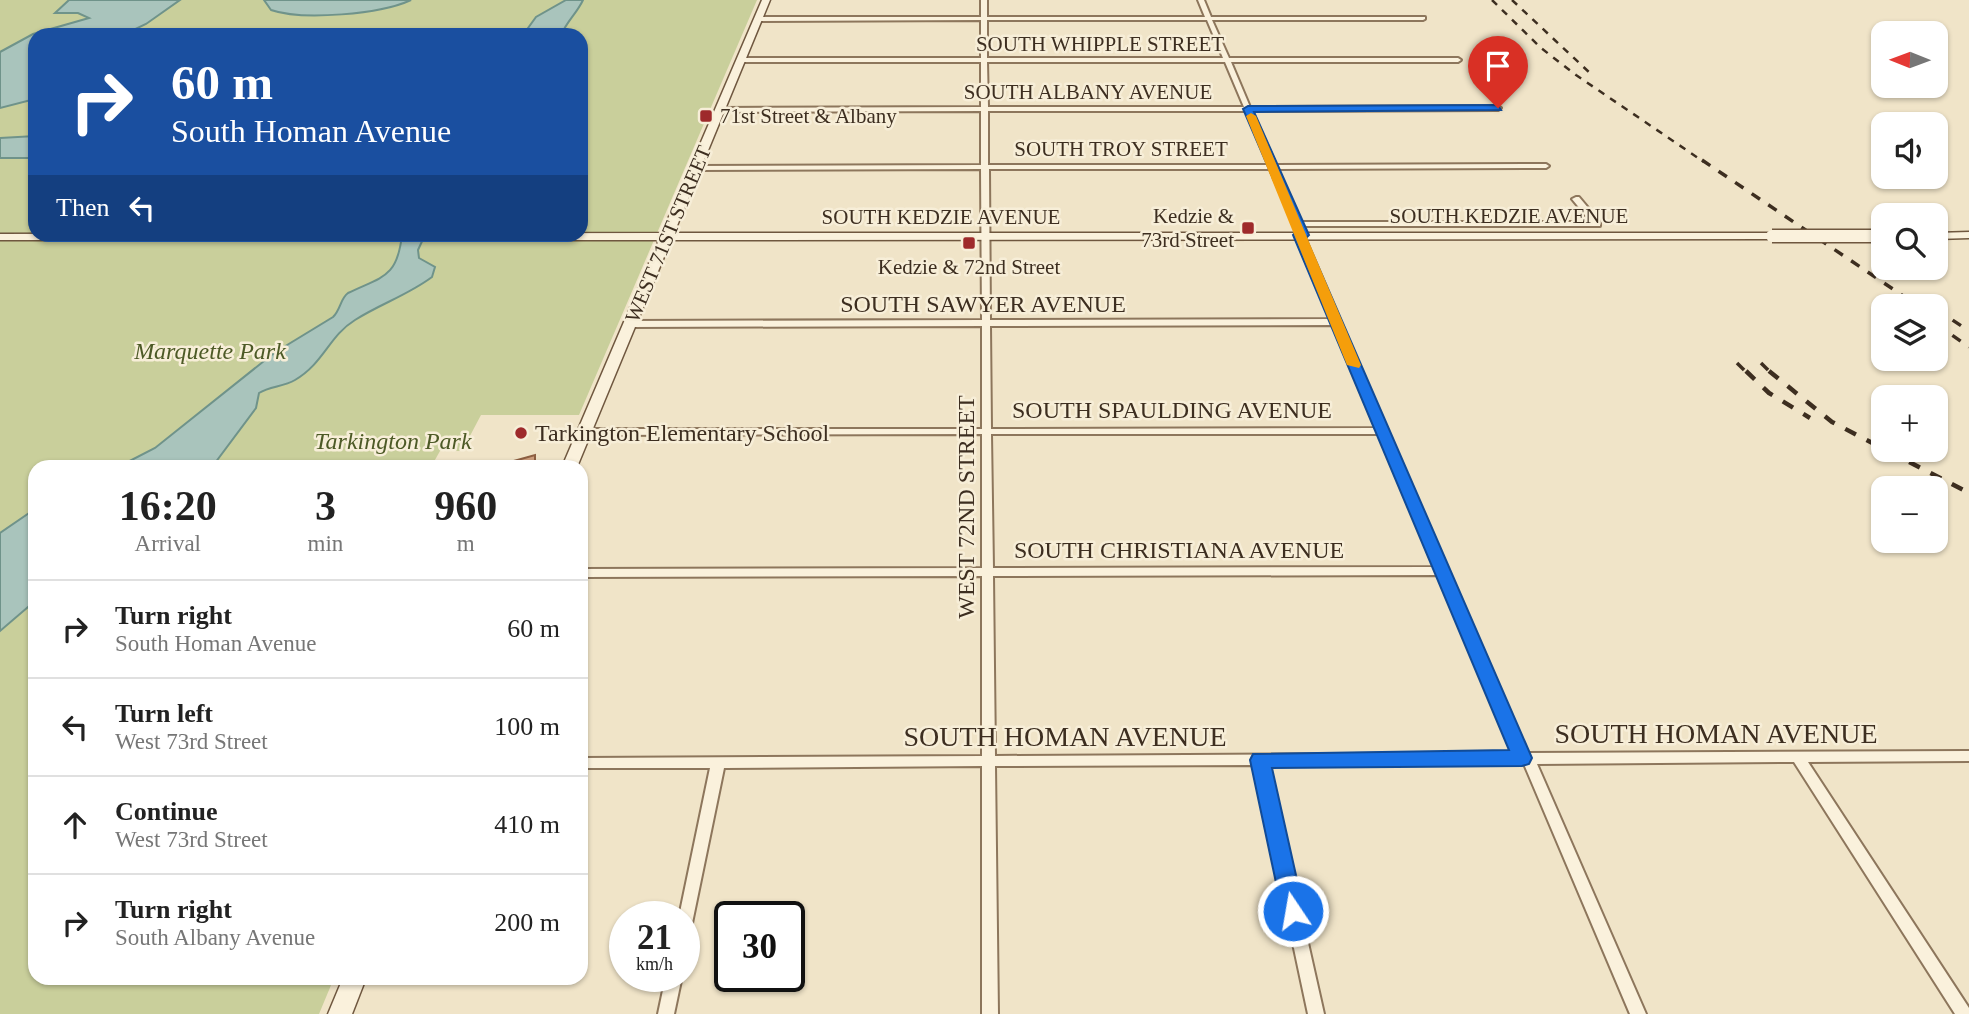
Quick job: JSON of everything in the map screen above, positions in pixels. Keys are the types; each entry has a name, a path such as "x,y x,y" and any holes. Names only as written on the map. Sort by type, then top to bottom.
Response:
{"main road":[{"name":"WEST 71ST STREET","path":"573,460 766,0"},
{"name":"SOUTH KEDZIE AVENUE","path":"588,237 1300,232 1871,236"},
{"path":"1948,236 1969,235"},
{"name":"SOUTH KEDZIE AVENUE","path":"0,237 28,237"},
{"path":"340,1014 352,985"}],"street":[{"name":"WEST 72ND STREET","path":"984,0 990,1014"},
{"path":"1201,0 1442,571 1638,1014"},
{"path":"758,19 1423,18"},
{"name":"SOUTH WHIPPLE STREET","path":"741,60 1458,60"},
{"name":"SOUTH ALBANY AVENUE","path":"721,110 1498,108"},
{"name":"SOUTH TROY STREET","path":"697,167 1546,166"},
{"name":"SOUTH KEDZIE AVENUE","path":"1300,232 1597,224 1576,199"},
{"name":"SOUTH SAWYER AVENUE","path":"630,324 1336,322"},
{"name":"SOUTH SPAULDING AVENUE","path":"584,432 1382,431"},
{"name":"SOUTH CHRISTIANA AVENUE","path":"588,573 1442,571"},
{"name":"SOUTH HOMAN AVENUE","path":"588,763 1969,756"},
{"path":"1798,757 1964,1014"},
{"path":"1260,760 1316,1014"},
{"path":"690,901 718,762"},
{"path":"666,1014 671,992"}],"green space":[{"name":"Marquette Park","path":"0,0 757,0 579,415 481,415 462,451 440,451 435,460 28,460 28,985 331,985 319,1014 0,1014"}],"water":[{"path":"69,0 180,0 138,28 54,28 89,18 78,13 55,13"},
{"path":"264,0 411,0 362,12 302,15 271,10"},
{"path":"566,0 583,0 564,28 528,28 536,17"},
{"path":"28,37 28,101 0,108 0,52"},
{"path":"28,136 28,158 0,158 0,138"},
{"path":"401,242 422,242 418,250 419,258 435,267 432,277 346,326 313,366 295,380 259,393 256,408 217,460 132,460 155,448 274,353 333,317 348,293 379,279 392,268"},
{"path":"28,514 28,607 0,631 0,533"}],"building":[{"path":"535,455 535,460 517,460"}],"railway":[{"path":"1492,0 1541,48 1576,75 1704,162"},
{"path":"1512,0 1591,74"},
{"path":"1702,160 1900,294"},
{"path":"1948,317 1969,331"},
{"path":"1948,332 1969,347"},
{"path":"1737,363 1747,373"},
{"path":"1761,363 1769,371"},
{"path":"1746,371 1769,393 1810,418"},
{"path":"1769,371 1832,422 1969,493"}],"slow traffic":[{"path":"1251,116 1303,235 1298,235 1354,365"}],"place":[{"name":"71st Street & Albany","path":"706,116"},
{"name":"Kedzie & 73rd Street","path":"1248,228"},
{"name":"Kedzie & 72nd Street","path":"969,243"},
{"name":"Tarkington Elementary School","path":"521,433"}],"route":[{"path":"1293,911 1260,760 1522,758 1298,235 1303,235 1248,109 1498,108"}],"park label":[{"name":"Tarkington Park","path":"393,441"}]}
